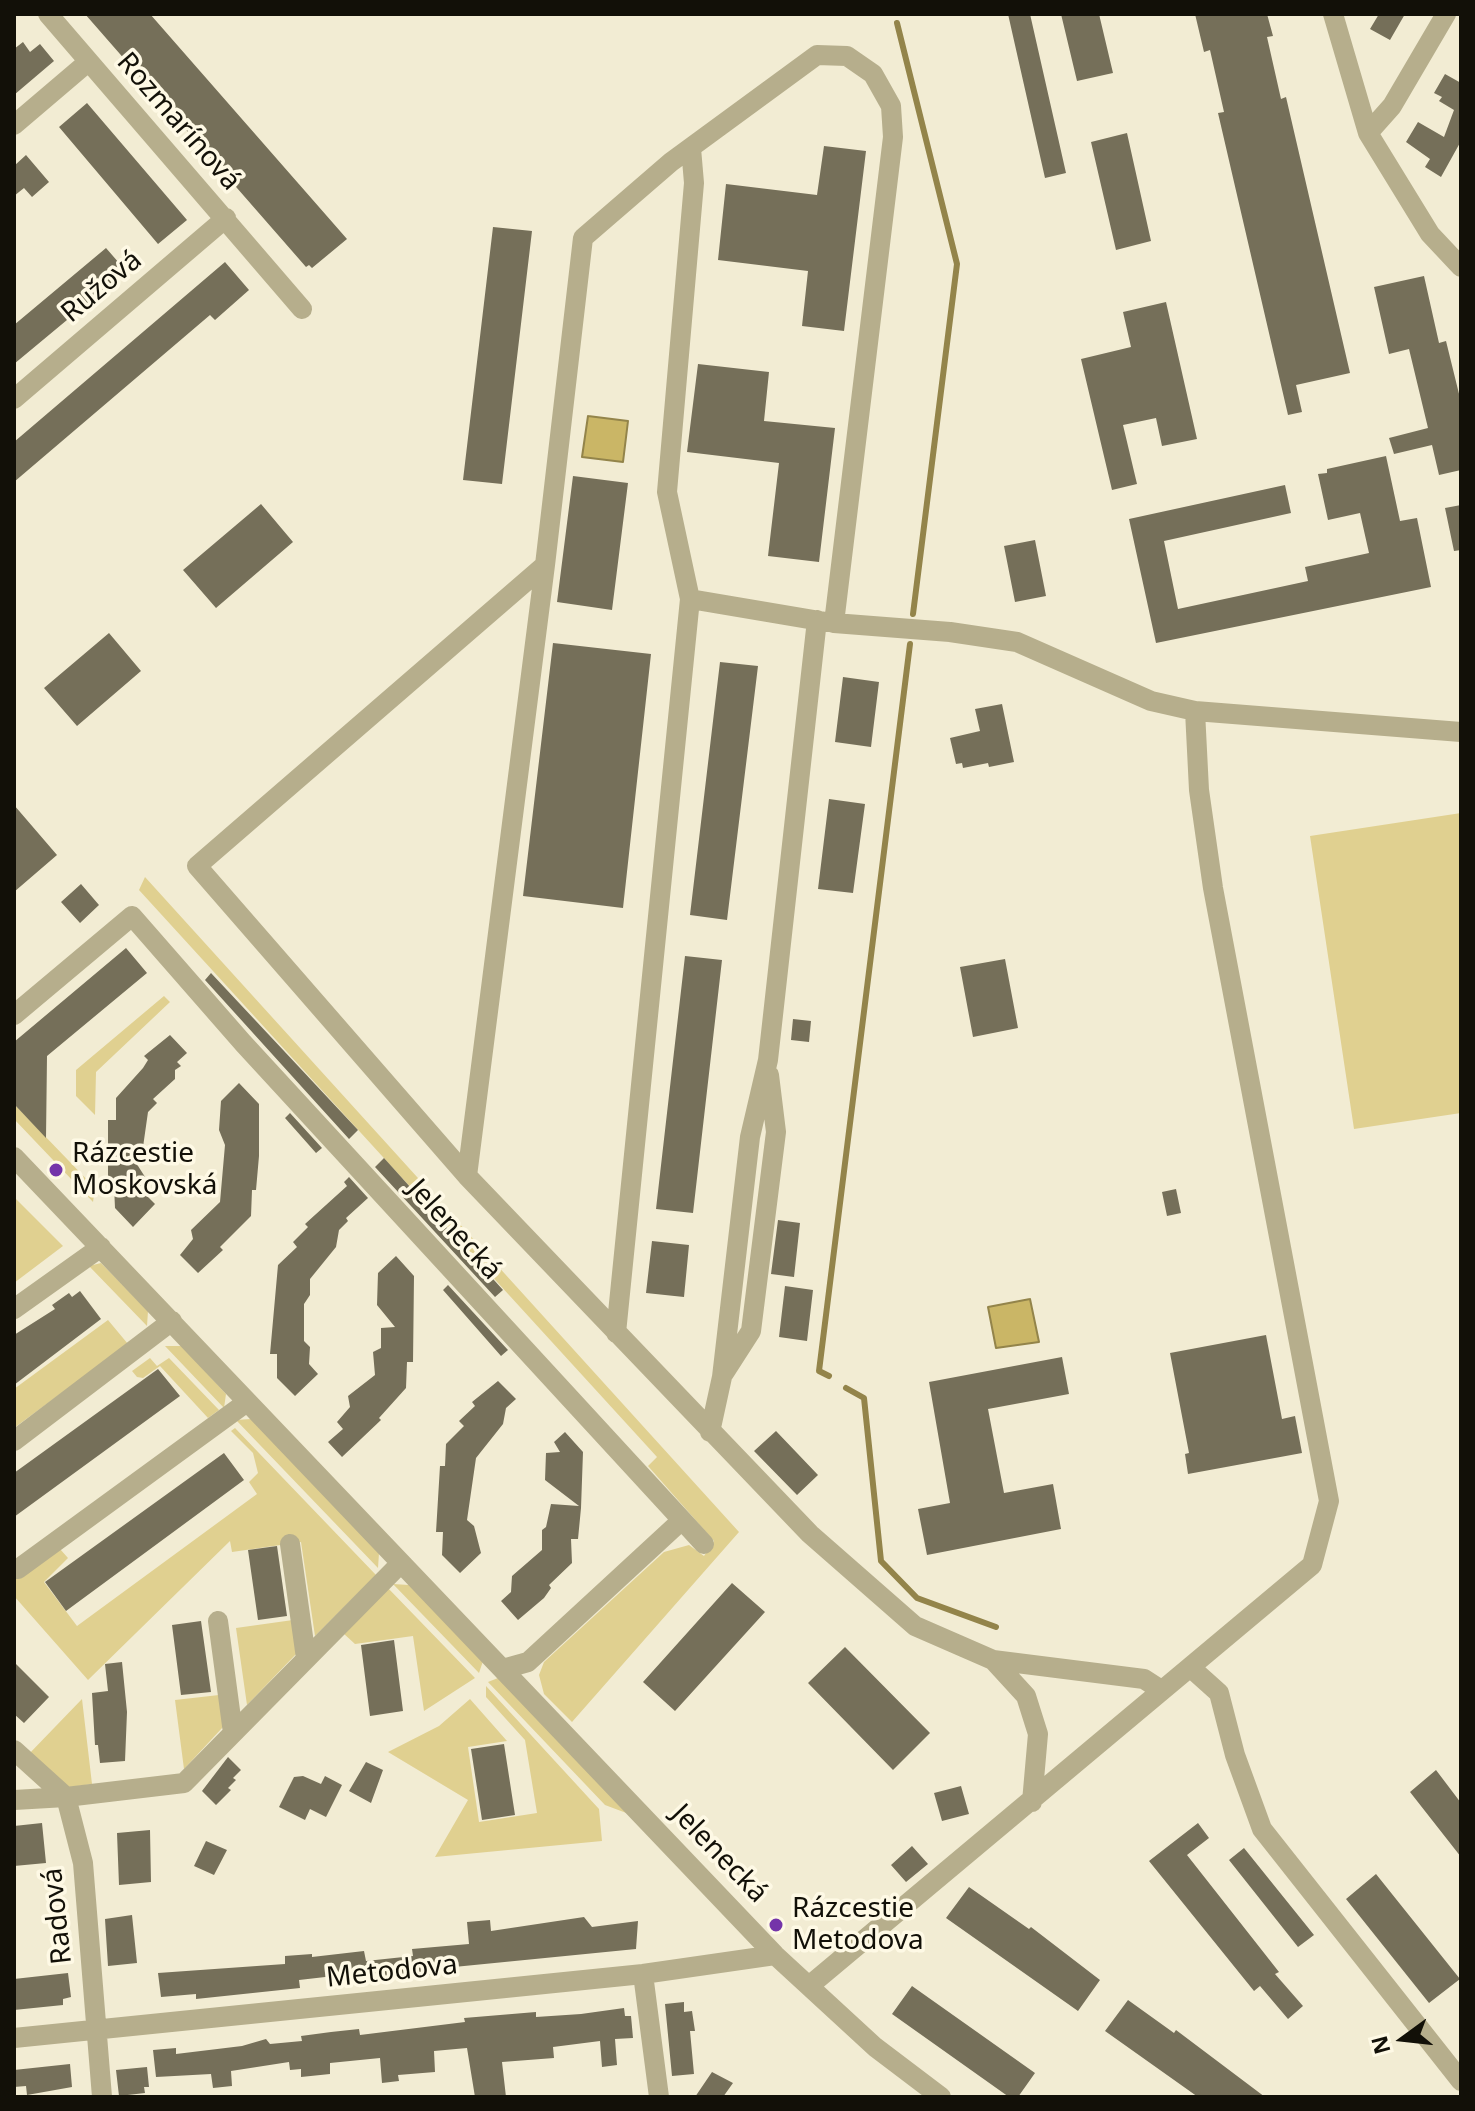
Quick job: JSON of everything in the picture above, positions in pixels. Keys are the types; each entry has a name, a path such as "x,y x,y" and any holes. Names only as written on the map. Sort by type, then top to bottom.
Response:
{"street":[{"name":"Rozmarínová","path":"48,14 302,309"},
{"path":"1333,14 1368,133 1430,234 1461,267"},
{"path":"1368,133 1392,106 1446,14"},
{"path":"467,1176 545,565 583,238 691,148 817,55 847,56 873,74 891,106 893,137 768,1060 750,1137 722,1377 710,1432"},
{"path":"14,125 88,62"},
{"path":"616,1333 690,599 667,492 694,183 691,148"},
{"name":"Ružová","path":"14,399 226,218"},
{"path":"545,565 197,866 467,1176 810,1534 915,1626 993,1660 1144,1679 1161,1690"},
{"path":"690,599 826,622 950,632 1017,642 1151,701 1195,711 1461,732"},
{"path":"809,1986 1312,1565 1329,1501 1213,888 1199,790 1195,711"},
{"name":"Jelenecká","path":"14,1015 132,916 243,1043 682,1520"},
{"name":"Jelenecká","path":"14,1157 775,1955 875,2047 941,2097"},
{"path":"14,1309 101,1247"},
{"path":"14,1441 172,1321"},
{"path":"18,1569 247,1402"},
{"path":"503,1669 528,1662 682,1520 704,1544"},
{"path":"290,1544 306,1658"},
{"path":"14,1800 184,1783 401,1563"},
{"path":"218,1621 233,1733"},
{"path":"993,1660 1026,1696 1038,1734 1032,1802"},
{"path":"1190,1667 1219,1693 1235,1755 1262,1829 1461,2081"},
{"path":"16,1757 66,1797"},
{"name":"Radová","path":"66,1797 83,1863 102,2097"},
{"name":"Metodova","path":"14,2038 643,1974 775,1955"},
{"path":"643,1974 659,2097"}],"shaded area":[{"path":"588,416 628,421 623,462 582,457"},
{"path":"1461,813 1461,1113 1354,1129 1310,836"},
{"path":"145,877 739,1532 572,1722 544,1694 539,1675 544,1662 664,1552 689,1545 704,1556 714,1541 648,1466 657,1457 139,890"},
{"path":"164,996 170,1002 96,1072 95,1115 76,1096 76,1070"},
{"path":"14,1104 95,1188 93,1202 14,1119"},
{"path":"14,1197 63,1246 14,1283"},
{"path":"101,1263 148,1311 147,1326 89,1266"},
{"path":"1030,1299 1039,1342 996,1348 988,1307"},
{"path":"108,1320 128,1344 14,1428 14,1389"},
{"path":"165,1346 182,1346 226,1394 224,1408"},
{"path":"150,1358 157,1366 169,1358 219,1410 208,1418 160,1366 143,1378 137,1377 132,1371"},
{"path":"251,1419 379,1553 378,1568 236,1420"},
{"path":"235,1428 376,1575 315,1636 301,1542 232,1552 230,1541 88,1680 14,1596 14,1564 60,1549 68,1558 44,1582 77,1626 257,1494 249,1482 258,1473 253,1453 231,1431"},
{"path":"393,1584 409,1585 483,1661 479,1673"},
{"path":"387,1587 475,1678 424,1711 413,1636 355,1644 343,1633"},
{"path":"293,1620 298,1652 247,1705 236,1628"},
{"path":"498,1678 629,1814 605,1805 488,1682"},
{"path":"486,1686 599,1809 602,1841 435,1857 468,1800 388,1752 439,1726 470,1699 507,1741 468,1747 479,1822 537,1813 525,1740 486,1697"},
{"path":"219,1695 223,1727 184,1769 175,1700"},
{"path":"82,1699 92,1784 64,1788 27,1756"}],"building":[{"path":"85,14 150,14 347,239 312,268 309,265 306,267"},
{"path":"1008,14 1030,14 1066,173 1045,178"},
{"path":"1061,14 1099,14 1113,73 1077,81"},
{"path":"1195,14 1267,14 1273,36 1267,37 1281,99 1286,97 1350,373 1296,385 1302,412 1288,415 1218,113 1224,112 1210,50 1204,52"},
{"path":"1379,14 1405,14 1390,40 1370,29"},
{"path":"23,42 30,52 40,44 54,61 14,95 14,49"},
{"path":"1445,74 1461,83 1461,141 1441,177 1425,167 1430,159 1406,142 1418,122 1444,137 1454,110 1439,101 1442,97 1434,93"},
{"path":"87,103 187,220 158,244 59,127"},
{"path":"1127,133 1151,241 1116,250 1091,142"},
{"path":"824,146 866,151 844,331 802,326 808,271 718,260 726,184 817,195"},
{"path":"26,155 49,182 32,197 24,188 14,196 14,166"},
{"path":"493,227 532,231 502,484 463,480"},
{"path":"106,248 126,271 14,364 14,325"},
{"path":"225,262 249,290 215,320 210,315 14,482 14,442"},
{"path":"1424,276 1439,343 1446,341 1461,402 1461,470 1439,475 1432,445 1394,454 1389,438 1428,428 1409,349 1389,354 1374,287"},
{"path":"1166,302 1197,439 1162,446 1156,418 1123,425 1137,484 1112,490 1081,359 1131,347 1123,312"},
{"path":"698,364 769,372 764,421 835,428 819,562 768,556 779,463 687,452"},
{"path":"1386,456 1400,521 1417,518 1431,587 1156,643 1129,519 1285,485 1291,513 1164,541 1178,609 1308,581 1305,567 1369,553 1360,513 1328,520 1318,474 1327,473 1327,469"},
{"path":"573,476 628,483 612,610 557,602"},
{"path":"261,504 293,542 216,608 183,570"},
{"path":"1461,505 1461,550 1454,551 1445,508"},
{"path":"1035,540 1046,596 1015,602 1004,546"},
{"path":"109,633 141,671 77,726 44,688"},
{"path":"553,643 651,654 623,908 523,896"},
{"path":"720,662 758,666 727,920 690,915"},
{"path":"843,677 879,682 871,747 835,742"},
{"path":"1002,704 1014,762 963,768 962,763 956,764 950,738 980,731 975,709"},
{"path":"829,799 865,804 853,893 818,889"},
{"path":"14,805 57,855 14,892"},
{"path":"81,884 99,905 80,923 61,902"},
{"path":"126,948 147,973 47,1056 46,1138 14,1104 14,1042"},
{"path":"685,956 722,960 693,1213 656,1209"},
{"path":"1005,959 1018,1028 973,1037 960,967"},
{"path":"211,973 358,1130 349,1139 205,980"},
{"path":"793,1019 811,1021 809,1042 791,1040"},
{"path":"170,1035 187,1053 177,1062 181,1066 175,1070 175,1079 153,1099 157,1103 148,1112 142,1154 131,1155 147,1180 147,1196 155,1204 133,1227 115,1208 114,1186 108,1186 108,1120 116,1120 116,1098 143,1068 148,1060 144,1056"},
{"path":"239,1083 259,1104 259,1156 256,1190 252,1190 251,1216 220,1247 223,1250 198,1273 180,1255 193,1239 191,1230 220,1202 225,1145 219,1130 221,1101"},
{"path":"290,1113 322,1148 316,1153 285,1118"},
{"path":"384,1158 503,1290 495,1297 375,1167"},
{"path":"349,1177 368,1198 346,1218 348,1221 339,1230 336,1247 310,1279 310,1295 304,1304 304,1341 310,1347 309,1364 318,1374 295,1396 277,1378 277,1354 270,1354 278,1265 297,1247 293,1242 308,1227 305,1224 347,1186 344,1182"},
{"path":"1176,1189 1181,1213 1167,1216 1162,1192"},
{"path":"778,1220 800,1223 794,1277 771,1274"},
{"path":"652,1241 689,1245 684,1297 646,1293"},
{"path":"396,1256 414,1276 413,1362 407,1362 406,1388 379,1418 381,1420 342,1457 328,1442 343,1429 337,1422 350,1407 348,1396 375,1375 373,1352 381,1348 381,1328 395,1327 377,1305 378,1273"},
{"path":"448,1285 508,1350 501,1356 443,1290"},
{"path":"785,1286 813,1290 807,1341 779,1337"},
{"path":"80,1291 101,1319 14,1385 14,1335 55,1309 52,1305 69,1293 72,1297"},
{"path":"1266,1335 1282,1419 1295,1416 1302,1453 1188,1474 1185,1454 1189,1453 1170,1353"},
{"path":"1062,1357 1069,1394 988,1409 1004,1493 1053,1484 1061,1529 927,1555 918,1509 950,1503 929,1382"},
{"path":"158,1369 180,1396 14,1517 14,1473"},
{"path":"498,1381 516,1399 506,1408 503,1424 476,1458 467,1520 474,1526 481,1553 460,1573 442,1555 443,1532 436,1532 440,1466 445,1466 446,1444 464,1426 459,1421 475,1406 472,1402"},
{"path":"776,1431 818,1475 797,1495 754,1451"},
{"path":"565,1432 583,1452 578,1539 571,1539 572,1563 549,1585 551,1588 544,1598 518,1620 501,1601 511,1592 512,1576 542,1550 542,1530 546,1527 551,1504 579,1506 545,1480 546,1453 560,1452 554,1442"},
{"path":"224,1453 244,1480 66,1611 45,1582"},
{"path":"277,1546 287,1616 258,1620 248,1550"},
{"path":"732,1583 765,1612 675,1711 643,1682"},
{"path":"201,1621 211,1692 181,1695 172,1625"},
{"path":"394,1640 403,1711 370,1716 361,1645"},
{"path":"845,1647 930,1733 893,1770 808,1683"},
{"path":"14,1662 49,1697 24,1723 14,1714"},
{"path":"122,1662 127,1712 125,1761 100,1763 98,1745 95,1745 92,1693 108,1691 105,1664"},
{"path":"504,1744 515,1815 482,1820 471,1749"},
{"path":"228,1757 241,1770 228,1788 231,1790 216,1805 202,1791"},
{"path":"366,1762 383,1770 371,1803 349,1791"},
{"path":"1436,1770 1461,1803 1461,1857 1410,1792"},
{"path":"303,1776 321,1784 325,1776 342,1785 326,1817 310,1809 305,1820 279,1807 294,1777"},
{"path":"961,1786 969,1814 942,1821 934,1793"},
{"path":"42,1823 46,1863 14,1866 14,1826"},
{"path":"1198,1823 1209,1838 1187,1855 1279,1972 1275,1974 1303,2006 1288,2019 1260,1986 1254,1991 1149,1861"},
{"path":"150,1830 151,1882 119,1885 117,1833"},
{"path":"206,1841 227,1850 214,1875 194,1866"},
{"path":"912,1846 928,1864 906,1882 891,1865"},
{"path":"1244,1848 1314,1935 1298,1947 1229,1860"},
{"path":"1376,1874 1460,1979 1429,2003 1346,1899"},
{"path":"969,1887 1029,1929 1031,1927 1100,1980 1078,2011 946,1918"},
{"path":"132,1915 137,1963 108,1966 105,1919"},
{"path":"584,1917 592,1927 638,1921 636,1949 454,1967 454,1972 334,1985 334,1976 299,1980 300,1988 196,1999 196,1994 161,1997 158,1973 285,1964 285,1956 312,1954 312,1957 364,1951 366,1961 413,1956 412,1949 469,1944 467,1922 490,1920 491,1931"},
{"path":"68,1973 71,1997 63,1999 63,2005 14,2010 14,1979"},
{"path":"912,1986 1035,2073 1018,2097 1009,2097 892,2014"},
{"path":"1128,2000 1174,2033 1176,2030 1265,2097 1198,2097 1105,2031"},
{"path":"684,2002 684,2012 692,2011 695,2031 690,2031 694,2074 672,2076 665,2004"},
{"path":"624,2008 625,2016 631,2016 633,2038 615,2039 617,2065 602,2067 600,2041 553,2047 554,2058 502,2062 506,2097 475,2097 467,2048 434,2051 435,2072 398,2075 399,2081 382,2083 380,2058 330,2063 330,2074 301,2077 301,2069 290,2070 289,2062 231,2071 232,2086 213,2088 211,2074 156,2077 153,2050 176,2048 176,2054 242,2046 266,2039 270,2044 302,2041 301,2036 331,2032 359,2029 360,2035 465,2022 464,2018 536,2012 536,2017"},
{"path":"70,2064 72,2087 27,2095 26,2086 14,2087 14,2070"},
{"path":"147,2067 149,2087 144,2087 145,2093 119,2096 116,2070"},
{"path":"712,2072 733,2083 723,2097 695,2097"}],"waterway":[{"path":"897,23 957,264 913,614"},
{"path":"829,1376 819,1371 910,644"},
{"path":"846,1388 864,1398 881,1561 917,1598 996,1627"}],"place":[{"name":"Rázcestie Moskovská","path":"56,1170"},
{"name":"Rázcestie Metodova","path":"776,1925"}]}
